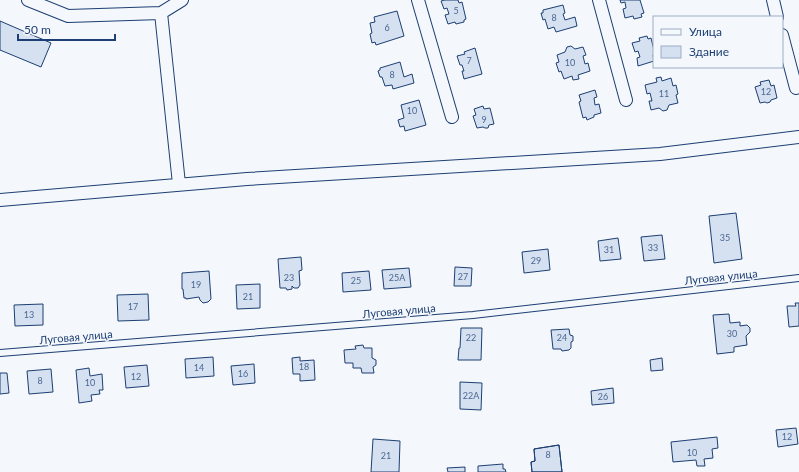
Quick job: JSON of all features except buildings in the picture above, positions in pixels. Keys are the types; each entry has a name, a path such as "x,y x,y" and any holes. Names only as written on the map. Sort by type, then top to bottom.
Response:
{"street":[{"path":"28,0 68,16 161,14 182,0"},
{"path":"418,0 452,117"},
{"path":"599,0 626,100"},
{"path":"773,0 777,16"},
{"path":"161,14 179,184"},
{"path":"783,39 796,88"},
{"path":"0,200 247,179 660,154 799,137"}],"lane":[{"name":"Луговая улица","path":"0,353 473,315 799,278"}]}
